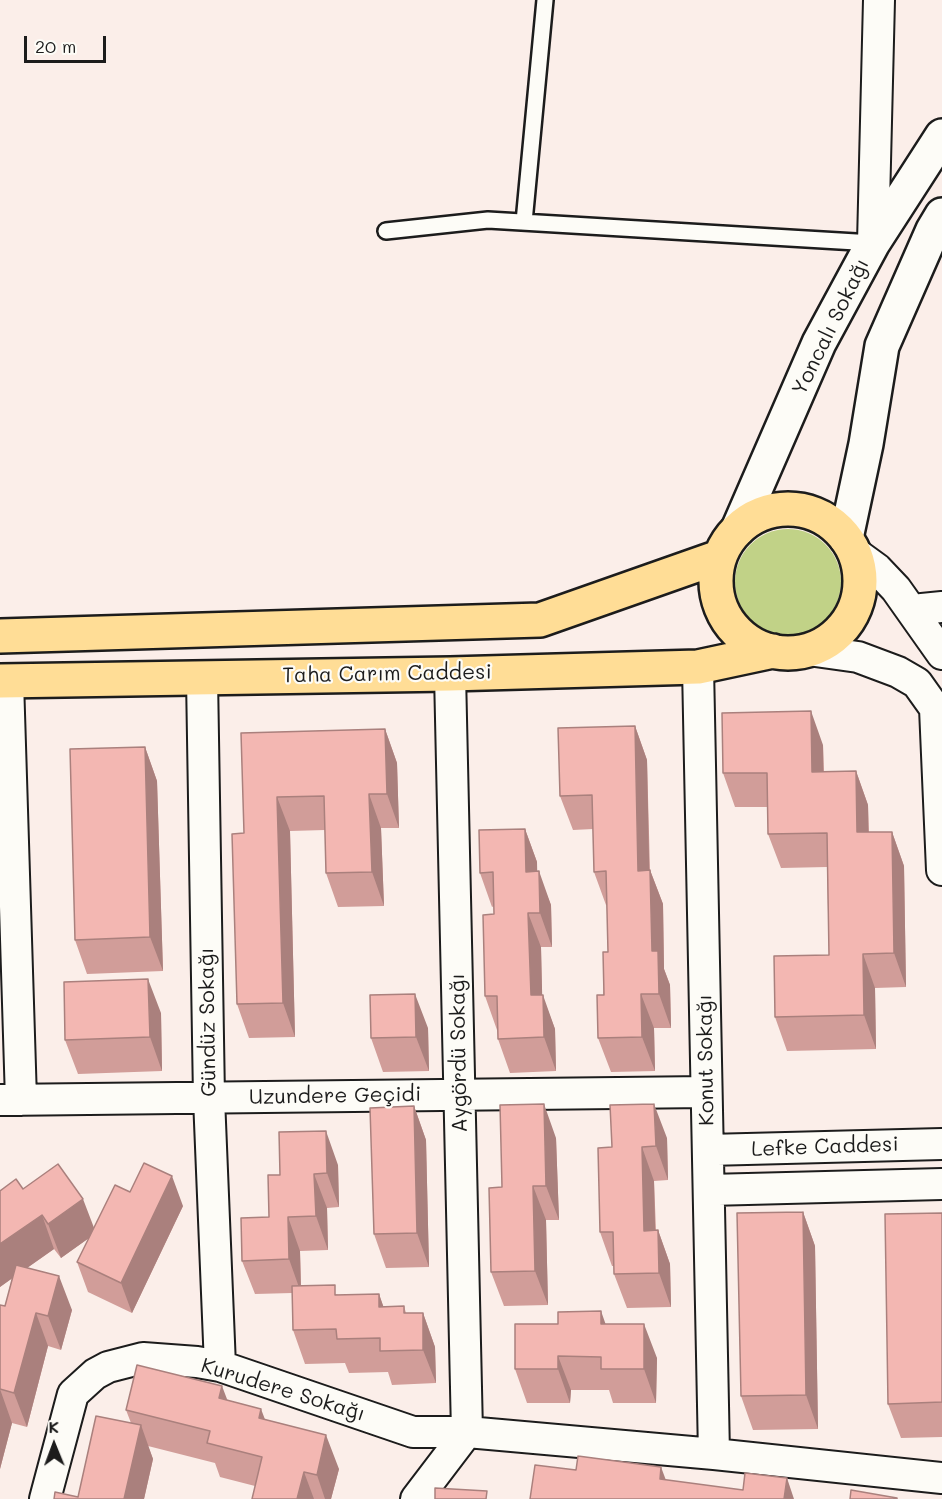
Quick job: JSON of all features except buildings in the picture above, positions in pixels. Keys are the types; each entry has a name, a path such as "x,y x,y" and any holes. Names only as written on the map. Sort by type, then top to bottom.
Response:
{"main road":[{"path":"785,509 803,510 834,525 850,545 860,578 857,604 849,620 824,644 790,653 756,646 730,624 721,609 716,575 719,558 727,542 752,518 785,509"},
{"path":"0,636 540,620 719,558"},
{"name":"Taha Carım Caddesi","path":"4,681 450,674 698,667 773,651"}],"street":[{"path":"873,243 879,0"},
{"name":"Yoncalı Sokağı","path":"738,529 819,343 873,243 942,136"},
{"path":"939,225 882,346 850,545 896,589 942,654"},
{"path":"912,610 942,606"},
{"path":"808,650 858,657 898,672 917,683 938,713 942,870"},
{"name":"Konut Sokağı","path":"698,667 714,1454"},
{"name":"Aygördü Sokağı","path":"450,674 467,1432"},
{"name":"Gündüz Sokağı","path":"202,678 209,1098 220,1366"},
{"path":"4,681 10,1100"},
{"name":"Uzundere Geçidi","path":"10,1100 706,1092"},
{"name":"Lefke Caddesi","path":"708,1150 942,1144"},
{"name":"Lefke Caddesi","path":"708,1190 942,1184"},
{"name":"Kurudere Sokağı","path":"45,1499 73,1394 95,1374 116,1364 142,1358 220,1366 413,1432 467,1432 714,1454 942,1478"},
{"path":"416,1499 467,1432"}],"lane":[{"path":"524,222 545,0"},
{"path":"386,231 488,220 873,243"}],"green space":[{"path":"788,529 808,533 826,544 837,562 841,582 837,602 826,620 808,631 788,635 768,631 750,620 739,602 735,582 739,562 750,544 768,533"}]}
